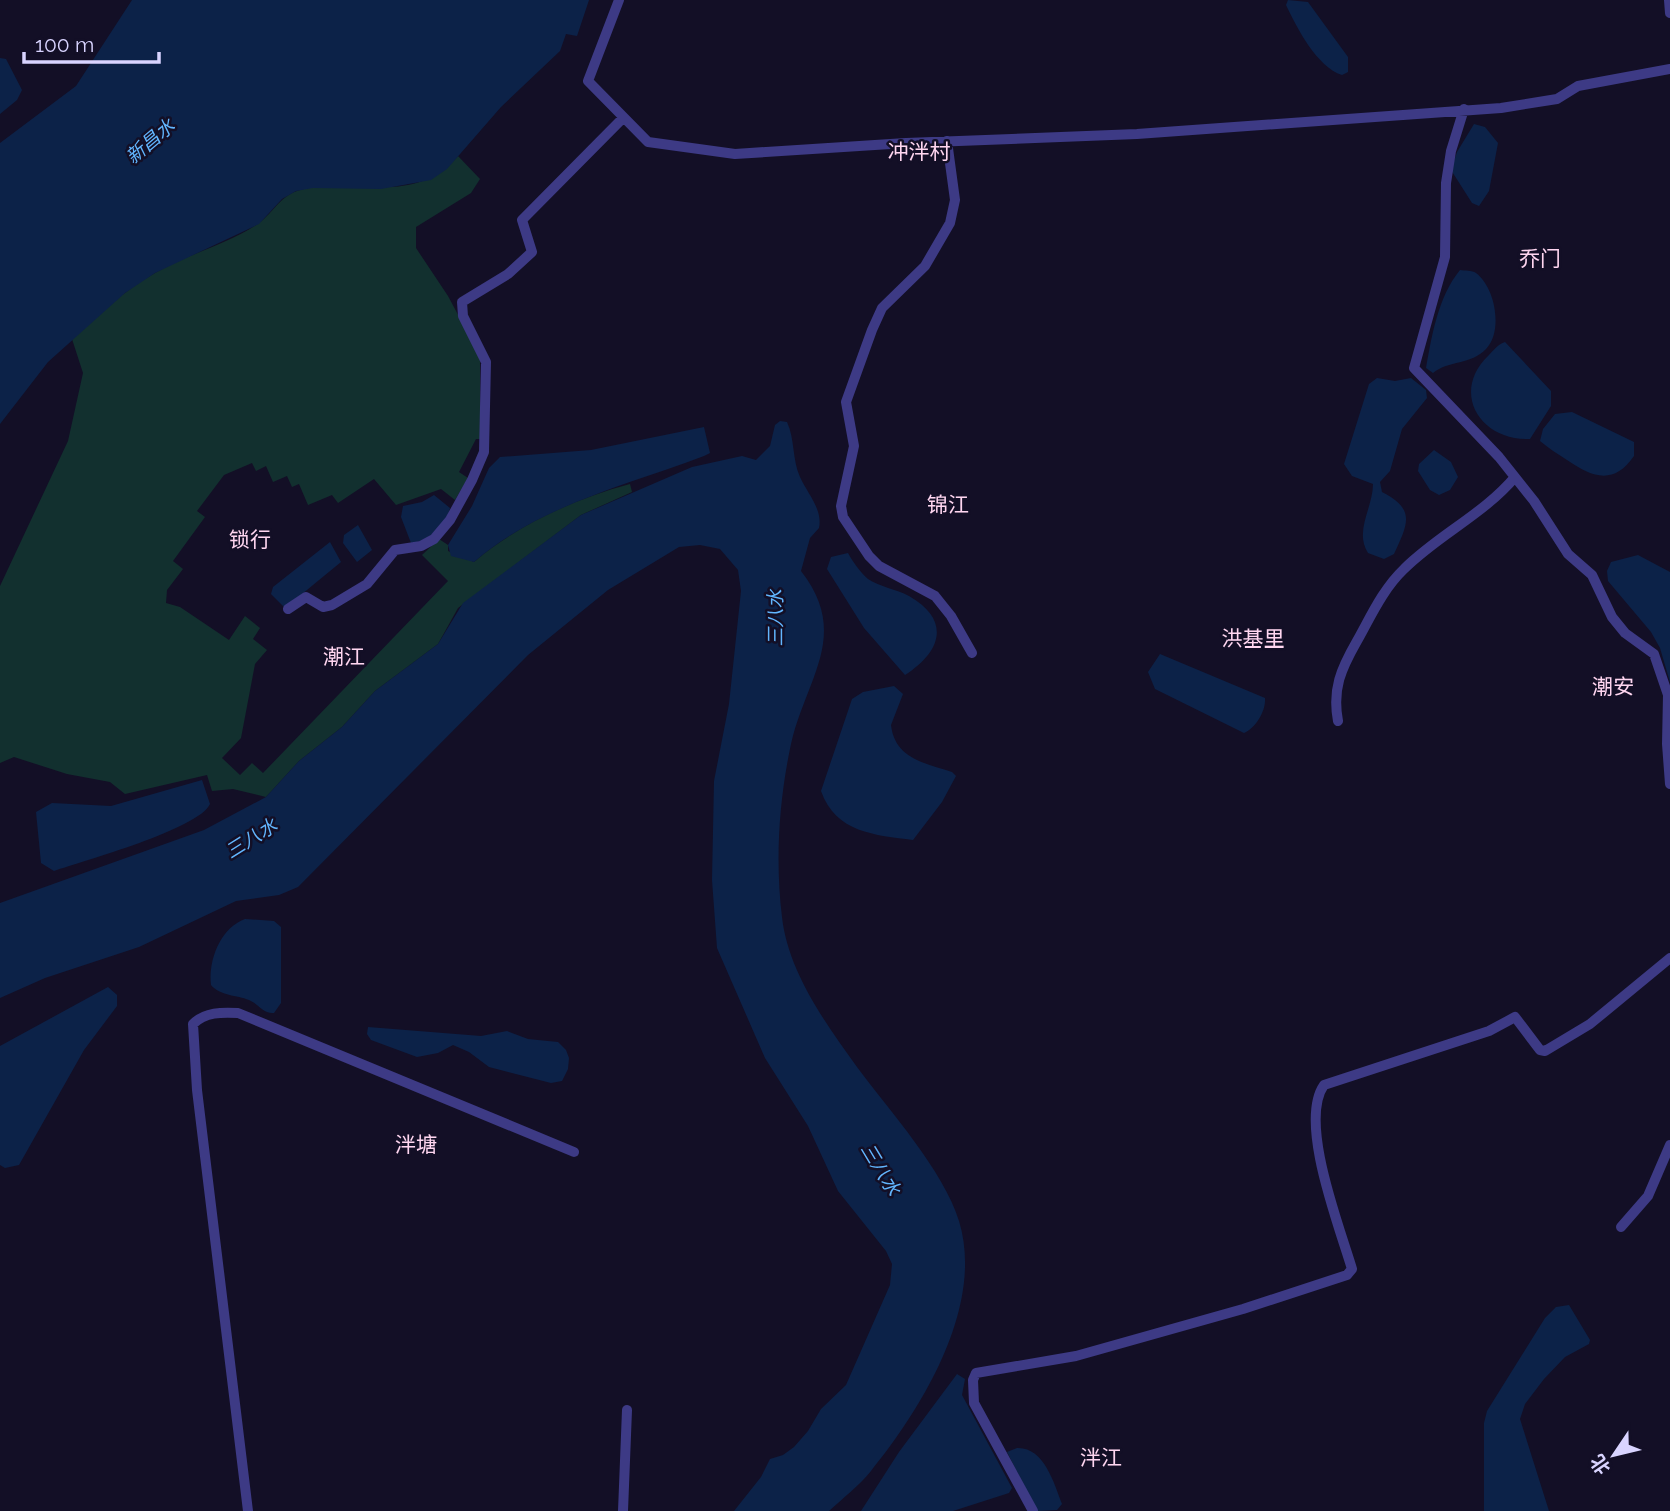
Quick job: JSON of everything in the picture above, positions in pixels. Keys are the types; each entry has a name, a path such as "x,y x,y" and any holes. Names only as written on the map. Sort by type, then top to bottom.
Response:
{"street":[{"path":"619,0 588,81 644,140 653,144 735,154 947,141 1137,134 1464,109 1557,99 1578,86 1669,66"},
{"path":"1668,0 1670,13"},
{"path":"1464,109 1451,151 1446,183 1445,257 1415,368 1534,500 1568,555 1592,575 1612,617 1625,633 1647,647 1656,658 1668,695 1667,767 1670,785"},
{"path":"288,609 306,597 323,607 332,605 366,583 393,551 426,544 450,520 482,460 485,441 486,362 463,316 462,302 509,274 532,252 522,220 623,118"},
{"path":"947,141 954,200 950,223 939,247 925,266 882,308 872,330 846,402 854,446 841,506 844,517 869,556 888,572 935,596 951,616 972,653"},
{"path":"1338,721 1334,701 1336,681 1383,595 1416,558 1500,494 1515,477"},
{"path":"1033,1511 974,1403 973,1380 976,1373 1076,1356 1243,1309 1347,1275 1352,1269 1316,1132 1315,1106 1324,1085 1489,1031 1515,1017 1539,1050 1548,1050 1590,1024 1670,958"},
{"path":"248,1511 197,1090 193,1024 206,1015 238,1013 574,1152"},
{"path":"1621,1227 1648,1196 1670,1146"},
{"path":"623,1511 627,1410"}],"green space":[{"path":"458,156 480,179 471,193 416,227 416,248 448,296 480,356 480,439 476,439 459,472 468,478 455,500 441,489 396,505 374,479 338,503 332,495 308,505 299,484 292,487 287,476 273,482 266,466 256,471 252,463 224,475 197,511 205,517 173,561 183,569 167,590 166,603 180,607 229,640 245,616 260,628 253,639 267,650 255,664 241,738 222,758 240,775 252,763 263,773 448,581 422,555 439,539 448,545 448,551 474,562 509,536 568,505 630,484 632,492 581,515 458,608 438,644 375,691 342,727 299,761 266,797 233,789 212,791 207,775 125,794 110,782 67,774 14,757 0,763 0,586 68,441 83,373 72,339 133,287 167,266 244,232 262,221 280,202 297,191 318,186 380,187 420,182 439,173"}],"water":[{"name":"新昌水","path":"132,0 589,0 577,36 566,34 560,51 501,107 447,169 431,180 381,189 313,188 296,191 282,199 259,224 155,273 125,293 48,362 0,424 0,143 76,86"},
{"path":"1288,0 1308,2 1348,57 1348,72 1342,75 1333,71 1316,55 1286,5"},
{"path":"0,58 6,59 22,90 17,100 0,114"},
{"path":"1474,124 1485,127 1498,143 1489,191 1479,206 1472,203 1451,170 1457,152"},
{"path":"1460,270 1476,273 1488,289 1495,310 1494,332 1486,349 1480,354 1433,373 1426,368 1434,330 1446,292"},
{"path":"1505,342 1551,391 1551,406 1530,439 1513,438 1497,432 1476,412 1472,399 1472,385 1477,370 1494,349"},
{"path":"1377,378 1395,381 1411,378 1426,390 1427,398 1402,429 1390,471 1380,482 1382,492 1400,505 1406,518 1403,534 1394,554 1384,559 1368,553 1364,545 1363,528 1373,484 1352,476 1344,464 1369,384"},
{"path":"1572,412 1634,442 1634,456 1619,471 1603,476 1577,466 1540,441 1543,429 1555,414"},
{"name":"三八水","path":"780,421 787,422 797,470 819,514 819,528 810,538 801,571 816,594 823,616 824,636 814,677 791,744 784,787 779,830 779,874 786,937 800,977 821,1015 941,1182 959,1221 965,1254 963,1287 956,1321 928,1387 871,1471 829,1511 734,1511 761,1477 770,1459 783,1455 794,1447 808,1431 821,1409 846,1385 890,1285 892,1264 886,1251 838,1191 808,1126 765,1058 717,948 712,880 714,781 729,704 741,591 738,570 720,549 700,545 679,547 608,590 528,655 298,887 279,895 236,901 139,947 45,978 0,998 0,903 204,830 266,797 299,761 342,727 375,691 438,644 463,603 581,515 692,467 742,456 756,460 770,446 775,425"},
{"path":"704,427 710,453 555,511 500,542 474,562 451,556 448,545 472,506 489,468 500,457 591,450"},
{"path":"1434,450 1451,462 1458,477 1450,490 1439,495 1430,490 1418,471 1419,464"},
{"path":"434,495 450,508 448,514 441,526 430,536 411,543 401,517 403,506 422,502"},
{"path":"358,525 372,550 357,562 343,543 344,535"},
{"path":"330,542 341,562 285,608 271,594 273,587"},
{"path":"848,553 868,579 909,596 922,605 936,625 934,646 918,666 905,675 864,628 827,569 831,557"},
{"path":"1638,555 1670,572 1670,682 1660,648 1651,632 1608,581 1607,571 1611,562"},
{"path":"1160,654 1265,698 1259,718 1244,733 1155,689 1148,672"},
{"path":"894,686 903,694 891,725 898,745 913,758 952,772 956,776 942,802 913,840 871,833 847,824 836,816 821,791 852,699 863,692"},
{"path":"202,780 210,804 201,814 185,824 139,843 54,871 41,863 36,812 52,803 111,806"},
{"path":"245,919 274,921 281,927 281,1003 274,1013 267,1012 249,1000 219,991 211,985 214,956 222,938 236,923"},
{"path":"108,987 117,995 117,1006 84,1050 19,1165 5,1168 0,1165 0,1046"},
{"path":"368,1027 481,1036 507,1031 528,1039 558,1042 569,1058 568,1069 562,1081 551,1083 489,1067 469,1052 453,1045 438,1053 417,1057 371,1040 367,1034"},
{"path":"1569,1305 1590,1340 1589,1344 1565,1357 1544,1379 1525,1404 1520,1419 1549,1511 1484,1511 1484,1423 1487,1411 1545,1318 1556,1307"},
{"path":"957,1374 965,1379 962,1395 1012,1488 1009,1493 953,1511 861,1511 899,1452"},
{"path":"1017,1448 1034,1453 1047,1468 1062,1504 1057,1510 1037,1511 1007,1452"}],"district":[{"name":"冲泮村","path":"919,151"},
{"name":"乔门","path":"1540,258"},
{"name":"锦江","path":"948,504"},
{"name":"锁行","path":"250,539"},
{"name":"洪基里","path":"1253,638"},
{"name":"潮江","path":"344,656"},
{"name":"潮安","path":"1613,686"},
{"name":"泮塘","path":"416,1144"},
{"name":"泮江","path":"1101,1457"}]}
